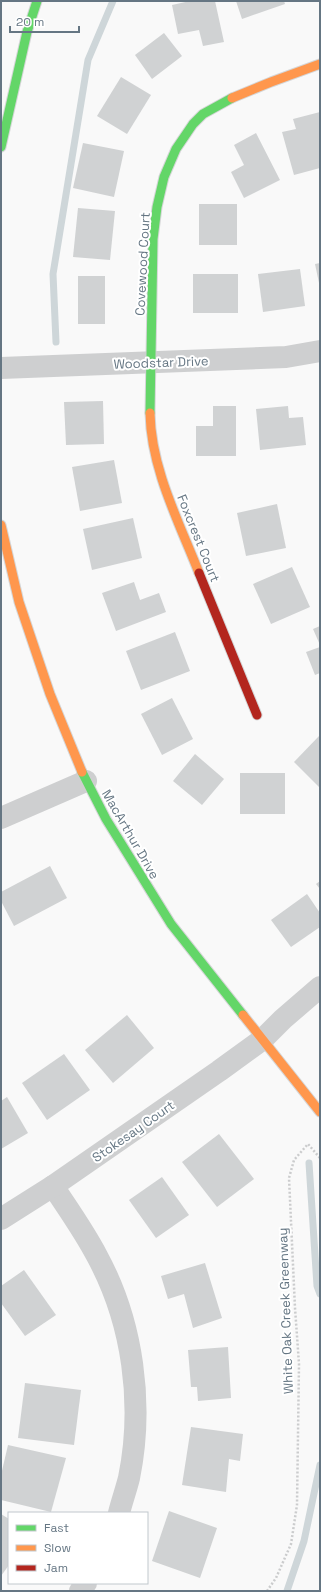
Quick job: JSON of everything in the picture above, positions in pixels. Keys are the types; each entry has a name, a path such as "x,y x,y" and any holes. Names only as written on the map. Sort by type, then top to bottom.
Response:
{"street":[{"path":"1,147 27,32 37,1"},
{"name":"Covewood Court","path":"151,363 151,282 154,222 163,185 181,140 193,123 231,97 320,64"},
{"name":"Woodstar Drive","path":"1,368 286,357 320,351"},
{"name":"Foxcrest Court","path":"151,363 149,396 152,440 161,477 257,716"},
{"name":"MacArthur Drive","path":"1,525 19,602 50,694 86,781 106,819 171,924 320,1112"},
{"path":"1,818 86,781"},
{"name":"Stokesay Court","path":"1,1219 53,1186 219,1072 263,1039 283,1019 320,987"},
{"path":"53,1186 81,1228 108,1279 119,1309 131,1352 135,1395 133,1447 129,1478 119,1512"}],"path":[{"name":"White Oak Creek Greenway","path":"267,1591 276,1578 291,1544 297,1505 299,1364 289,1178 294,1160 308,1144 320,1158"}],"building":[{"path":"190,1 215,1 224,42 203,46 199,30 178,34 172,5"},
{"path":"236,1 284,1 285,4 242,19"},
{"path":"164,33 182,56 152,79 135,55"},
{"path":"121,77 151,95 127,134 97,116"},
{"path":"320,112 320,168 294,175 282,132 296,129 293,119"},
{"path":"256,133 280,180 244,198 231,172 244,165 234,145"},
{"path":"83,143 124,151 114,197 73,188"},
{"path":"199,204 237,204 237,245 199,245"},
{"path":"78,208 115,211 110,260 73,257"},
{"path":"320,263 320,283 319,283 315,264"},
{"path":"300,269 305,306 263,312 258,274"},
{"path":"193,274 238,274 238,313 193,313"},
{"path":"78,276 105,276 105,324 78,324"},
{"path":"103,401 104,444 66,445 64,402"},
{"path":"213,406 236,406 236,456 196,456 196,426 213,426"},
{"path":"288,406 289,418 303,417 306,445 260,450 256,409"},
{"path":"114,460 122,503 80,511 72,467"},
{"path":"277,504 286,548 246,556 237,513"},
{"path":"133,518 142,558 92,570 83,529"},
{"path":"292,567 310,607 271,624 253,584"},
{"path":"134,582 140,600 159,593 166,612 116,631 102,593"},
{"path":"320,626 320,645 313,629"},
{"path":"175,632 190,671 141,690 126,651"},
{"path":"320,647 320,673 315,675 306,652"},
{"path":"172,698 193,739 162,755 141,714"},
{"path":"320,735 320,788 294,762"},
{"path":"195,754 224,779 202,805 173,781"},
{"path":"240,773 285,773 285,814 240,814"},
{"path":"50,866 67,898 14,926 1,901 1,892"},
{"path":"320,881 320,889 316,884"},
{"path":"307,894 320,913 320,927 291,947 271,920"},
{"path":"127,1015 154,1048 113,1083 85,1050"},
{"path":"64,1054 90,1090 47,1120 22,1083"},
{"path":"7,1097 28,1133 1,1149 1,1101"},
{"path":"219,1134 254,1179 217,1207 182,1162"},
{"path":"162,1177 189,1215 156,1238 129,1200"},
{"path":"205,1263 222,1318 193,1328 184,1294 168,1299 161,1276"},
{"path":"24,1270 56,1315 25,1336 1,1303 1,1286"},
{"path":"228,1347 231,1398 198,1401 197,1387 191,1387 188,1350"},
{"path":"25,1383 81,1390 74,1445 18,1438"},
{"path":"191,1427 243,1434 240,1461 229,1459 226,1492 182,1485"},
{"path":"8,1445 66,1458 51,1512 1,1500 1,1475"},
{"path":"169,1511 217,1528 200,1578 152,1561"},
{"path":"1,1514 8,1518 8,1566 1,1576"}],"waterway":[{"path":"56,342 53,274 88,60 113,1"},
{"path":"309,1163 317,1286 320,1294"},
{"path":"287,1591 304,1541 320,1465"}],"traffic: fast":[{"path":"1,147 27,32 37,1"},
{"path":"150,413 153,239 157,207 164,177 176,149 193,124 203,114 232,98"},
{"path":"82,772 106,819 171,924 243,1015"}],"traffic: slow":[{"path":"232,98 320,64"},
{"path":"150,413 155,454 167,495 199,573"},
{"path":"1,525 19,602 50,694 82,772"},
{"path":"243,1015 320,1112"}],"traffic: jam":[{"path":"199,573 257,715"}]}
